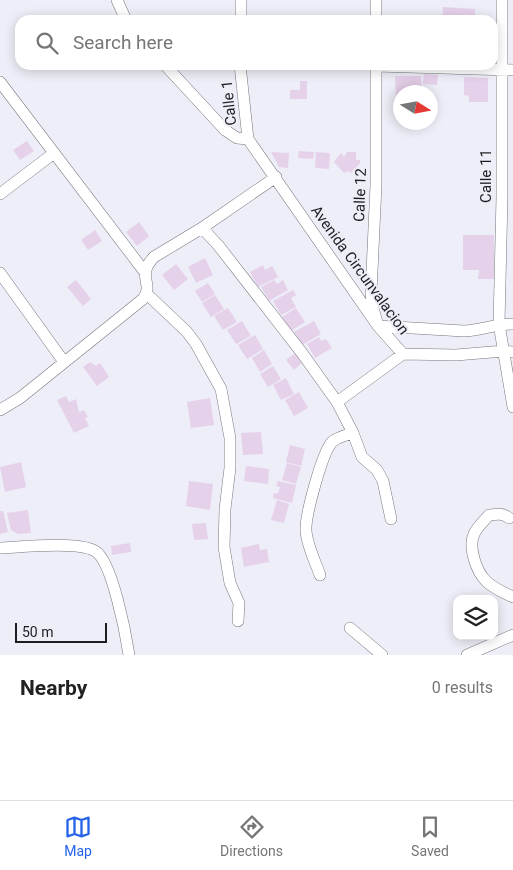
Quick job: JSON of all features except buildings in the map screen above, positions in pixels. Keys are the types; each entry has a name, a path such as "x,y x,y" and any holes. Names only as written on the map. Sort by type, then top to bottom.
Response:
{"street":[{"path":"117,0 124,15"},
{"path":"241,0 241,15"},
{"path":"376,0 376,15"},
{"name":"Calle 11","path":"502,0 507,70 507,197 499,324 508,351 513,407"},
{"path":"170,70 225,130 237,138 248,139"},
{"name":"Calle 1","path":"241,70 248,139"},
{"name":"Calle 12","path":"376,70 376,185 371,293 372,308 378,326"},
{"path":"0,82 144,271 147,287 146,294 139,303 20,398 0,410"},
{"name":"Avenida Circunvalacion","path":"248,139 378,326 403,354 466,354 508,351"},
{"path":"0,194 54,153"},
{"path":"144,271 154,257 202,228 276,177"},
{"path":"202,228 224,253 302,353 337,402 353,433 362,457 377,470 383,481 391,519"},
{"path":"0,273 64,362"},
{"path":"146,294 187,332 196,344 220,388 230,438 230,468 225,509 224,546 230,582 239,603 238,621"},
{"path":"378,326 464,331 478,330 499,324 513,324"},
{"path":"337,402 403,354"},
{"path":"320,575 306,530 320,462 332,441 353,433"},
{"path":"509,518 505,515 489,515 474,532 471,542 476,563 485,580 513,598"},
{"path":"0,548 48,545 85,548 97,551 111,577 129,655"},
{"path":"350,628 382,655"},
{"path":"467,655 513,635"}]}
